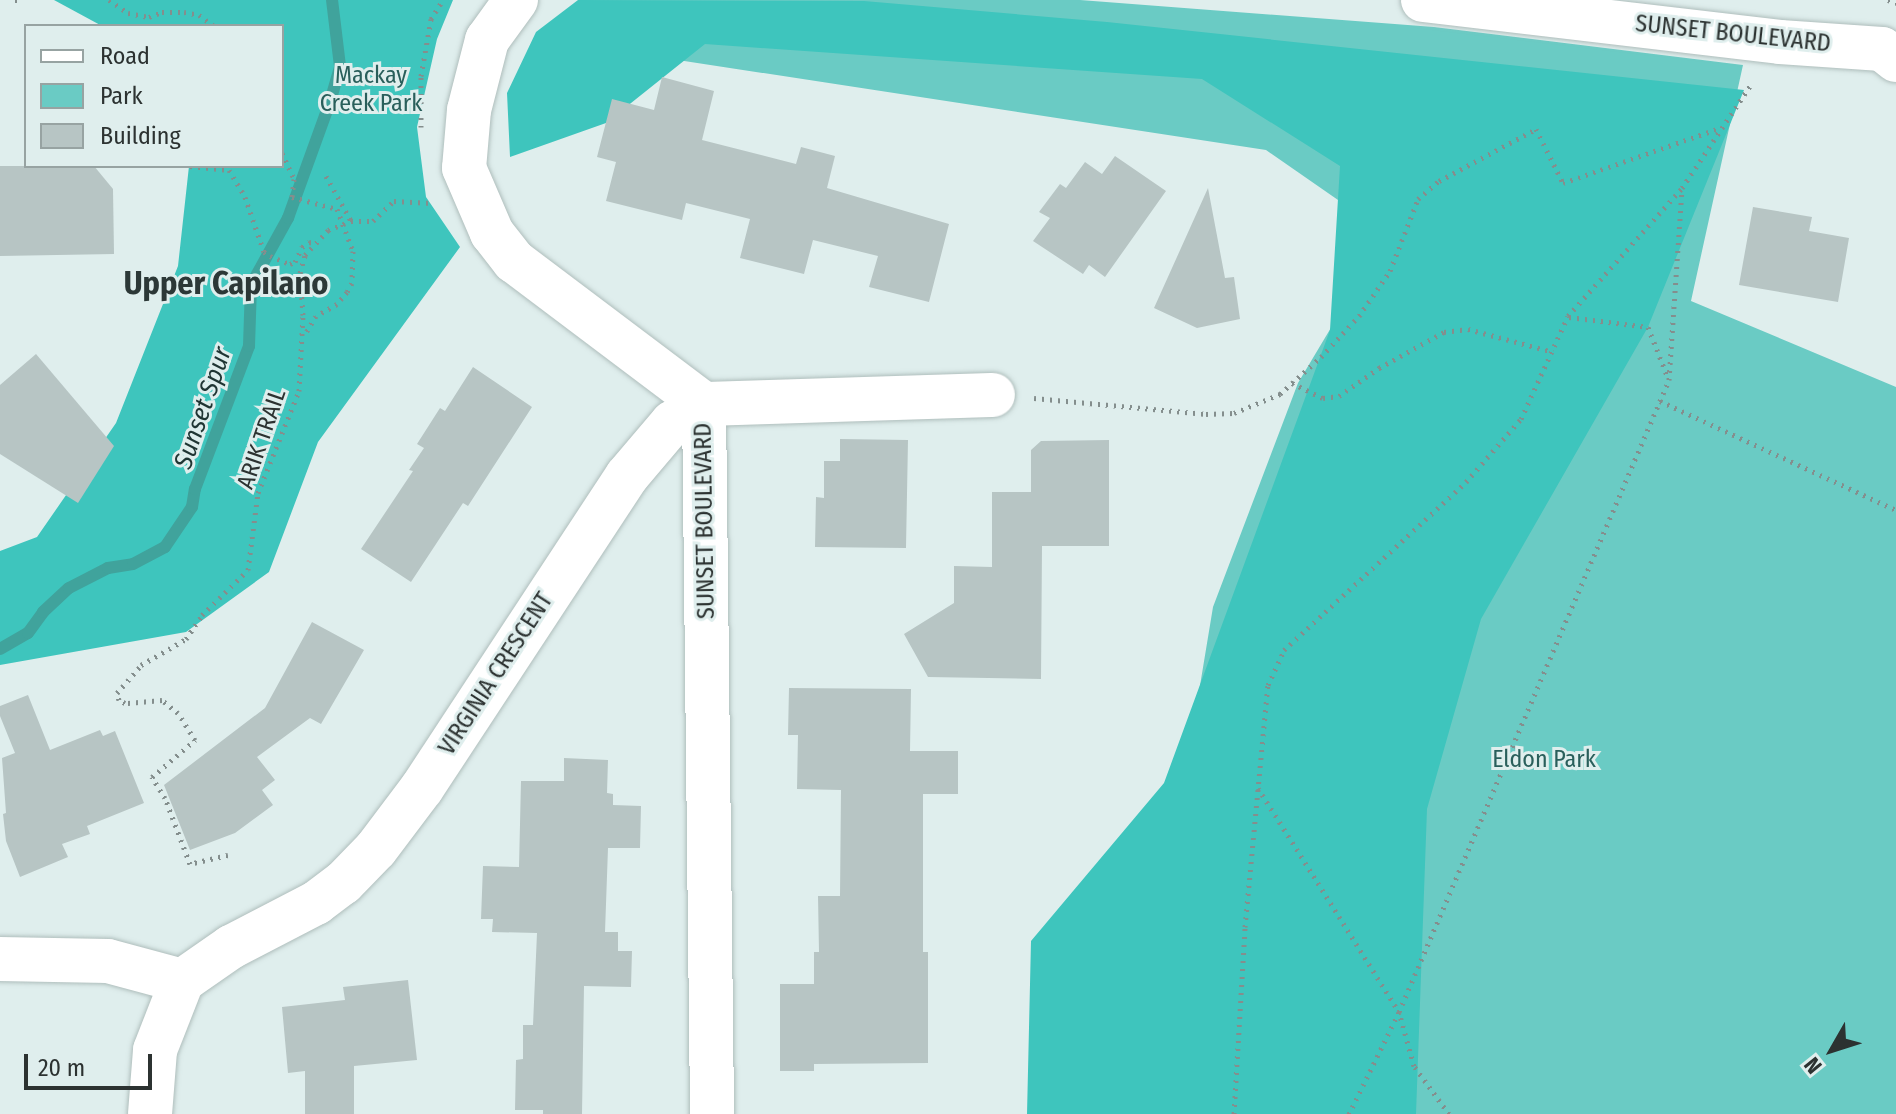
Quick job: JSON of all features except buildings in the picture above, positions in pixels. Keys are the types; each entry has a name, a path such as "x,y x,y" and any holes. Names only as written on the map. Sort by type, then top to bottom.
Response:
{"street":[{"name":"SUNSET BOULEVARD","path":"516,0 487,40 469,110 464,168 492,233 514,261 704,404 712,1114"},
{"name":"SUNSET BOULEVARD","path":"1423,0 1780,42 1891,50"},
{"path":"704,404 993,395"},
{"name":"VIRGINIA CRESCENT","path":"182,981 231,947 316,903 343,883 376,849 422,788 627,476 672,423 704,404"},
{"path":"0,959 108,961 182,981 155,1050 150,1114"}],"path":[{"path":"109,0 128,13 149,17 162,12 184,12 199,15 211,24"},
{"path":"1888,0 1896,3"},
{"path":"1234,1114 1257,787 1268,685 1284,650 1466,482 1521,419 1568,316 1682,188 1757,75"},
{"path":"993,395 1206,414 1234,413 1280,394 1359,316 1390,271 1418,199 1439,181 1536,129 1563,183 1723,127"},
{"path":"284,157 294,179 292,197 332,206 345,225"},
{"path":"210,168 229,170 245,197 264,252 290,264 295,262 302,247 309,242 315,243 328,230 351,221 373,221 394,201 429,205 437,201"},
{"path":"326,176 351,221"},
{"path":"1349,1114 1399,1012 1669,380 1682,188"},
{"name":"ARIK TRAIL","path":"301,351 310,324 337,304 352,283 353,251 345,225"},
{"name":"ARIK TRAIL","path":"228,855 190,864 165,798 152,777 195,740 178,713 162,700 125,703 119,700 117,693 141,665 186,639 202,615 248,570 258,493 299,391 300,273 305,255 315,243"},
{"path":"1568,316 1648,327 1669,380"},
{"path":"1292,383 1323,398 1339,396 1379,368 1444,332 1468,329 1553,352"},
{"path":"1660,401 1896,510"},
{"path":"1257,787 1399,1012 1414,1066 1449,1114"}],"green space":[{"name":"Mackay Creek Park","path":"54,0 453,0 437,39 417,127 426,197 460,247 318,442 269,572 186,632 0,665 0,551 37,537 116,423 178,266 189,168 284,168 284,24 98,24"},
{"path":"578,0 864,1 1107,22 1744,90 1648,327 1481,619 1427,809 1416,1114 1027,1114 1031,941 1164,783 1330,330 1340,166 1202,79 705,44 606,123 510,157 507,93 536,32"},
{"name":"Eldon Park","path":"579,0 1080,0 1434,27 1743,65 1691,301 1896,387 1896,1114 1027,1114 1167,885 1213,607 1298,383 1387,234 1266,150 593,47"}],"waterway":[{"name":"Sunset Spur","path":"0,649 28,633 43,612 69,588 108,568 133,564 165,547 192,507 195,489 249,346 251,285 288,218 340,66 332,0"}],"district":[{"name":"Upper Capilano","path":"226,283"}]}
